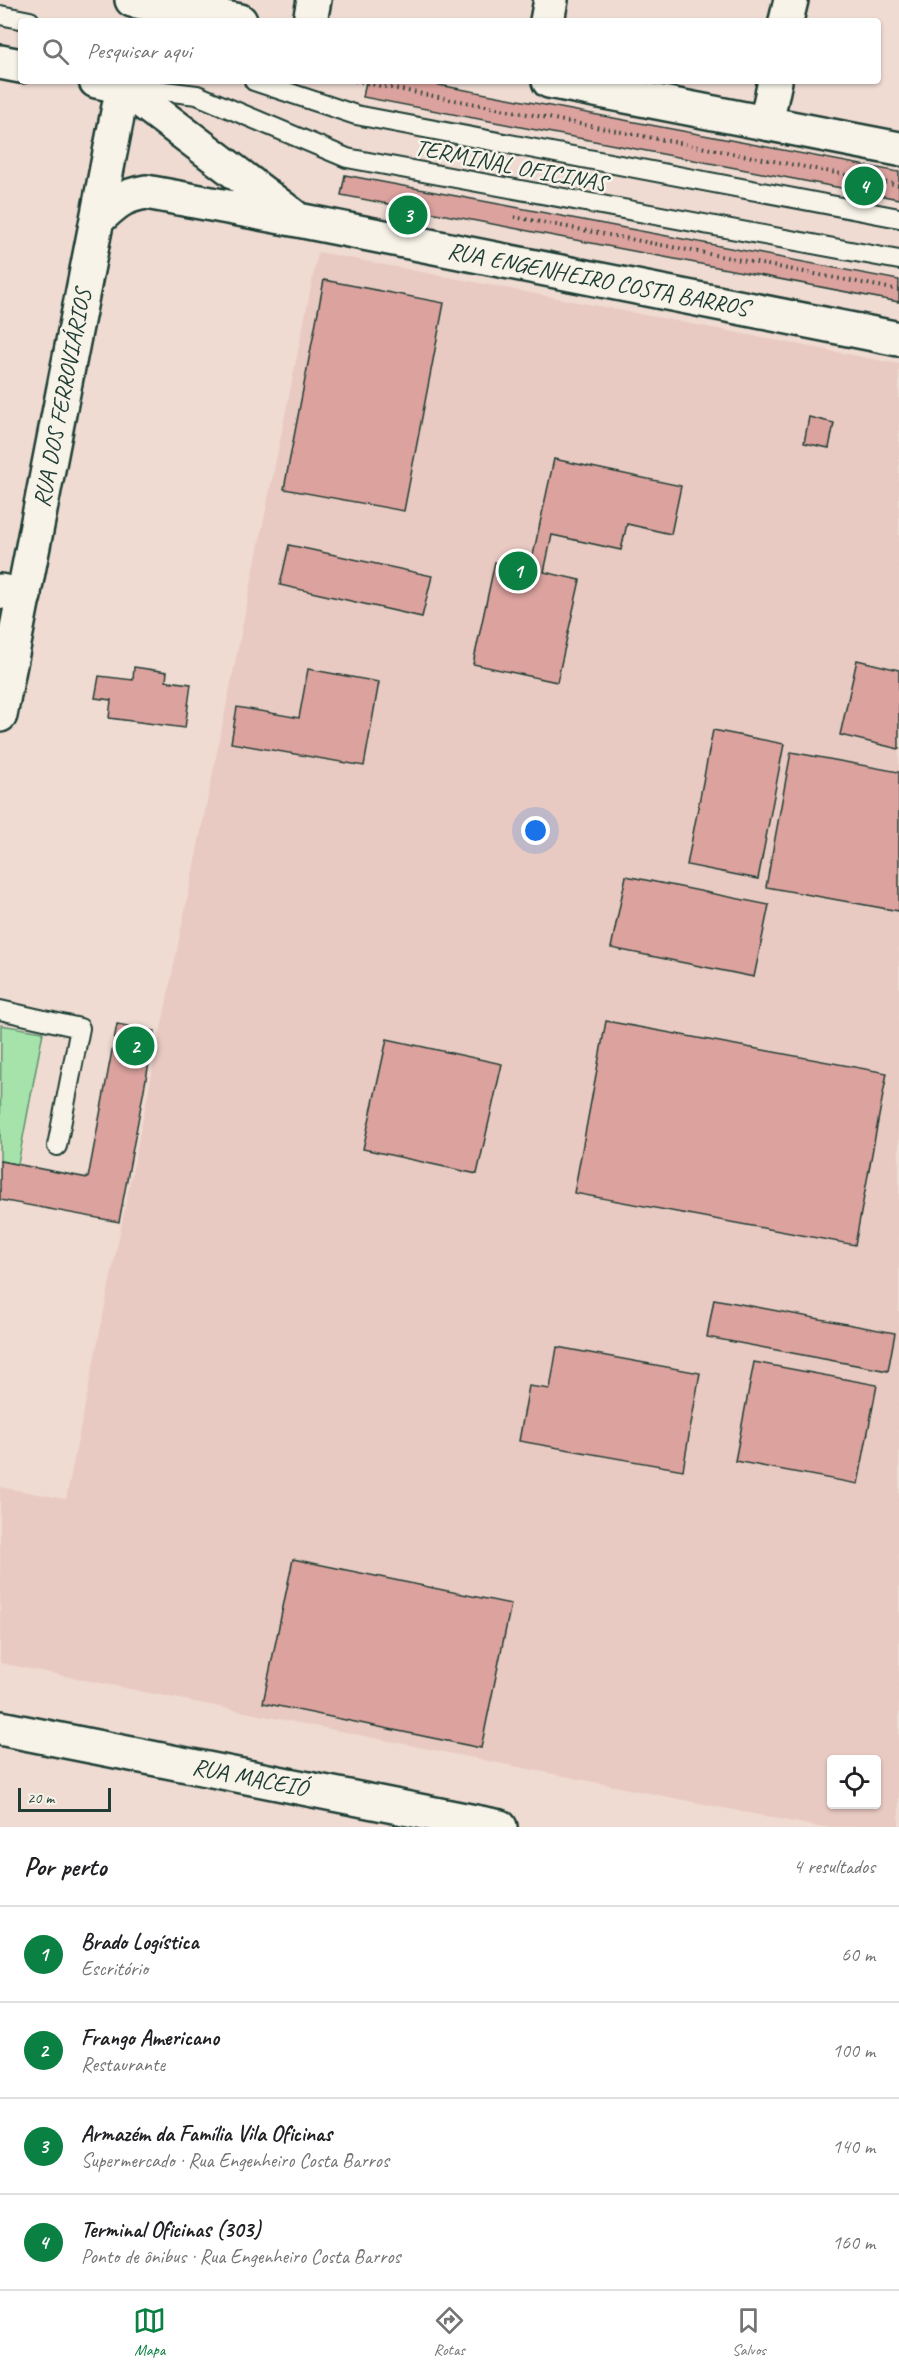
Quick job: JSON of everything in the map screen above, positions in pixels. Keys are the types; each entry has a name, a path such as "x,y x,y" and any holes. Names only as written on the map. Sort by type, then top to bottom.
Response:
{"street":[{"path":"311,18 314,0"},
{"path":"548,18 551,0"},
{"path":"787,18 791,0"},
{"path":"136,8 216,18"},
{"path":"0,62 18,65"},
{"name":"RUA DOS FERROVIÁRIOS","path":"0,715 12,594 98,220 114,84"},
{"name":"RUA ENGENHEIRO COSTA BARROS","path":"115,84 298,220"},
{"path":"564,84 899,149"},
{"path":"766,123 773,84"},
{"name":"RUA ENGENHEIRO COSTA BARROS","path":"98,220 116,202 130,195 146,192 899,339"},
{"name":"RUA MACEIÓ","path":"0,1728 500,1827"}],"lane":[{"path":"0,15 18,19"},
{"name":"TERMINAL OFICINAS","path":"121,84 197,95 347,158 899,260"},
{"path":"184,84 197,95"},
{"name":"TERMINAL OFICINAS","path":"263,84 356,115 899,218"},
{"path":"0,1010 80,1028 57,1146"}],"path":[{"path":"371,84 899,185"},
{"path":"506,215 899,290"}],"shaded area":[{"path":"318,252 899,364 899,1827 818,1827 0,1663 0,1487 66,1499"}],"green space":[{"path":"1,1025 43,1032 18,1164 0,1161"}],"building":[{"path":"365,84 434,84 899,172 899,199 363,97"},
{"path":"345,175 899,280 899,302 341,195"},
{"path":"324,280 444,303 404,511 284,489"},
{"path":"809,417 834,423 829,448 804,443"},
{"path":"554,459 681,486 671,534 627,524 621,550 552,535 544,572 580,580 557,682 473,664 495,562 530,569"},
{"path":"289,545 432,576 422,617 280,585"},
{"path":"857,660 899,670 899,749 840,735"},
{"path":"134,667 167,672 166,681 191,684 185,728 109,718 111,700 95,698 99,676 133,680"},
{"path":"308,669 379,682 364,766 231,743 237,707 299,718"},
{"path":"713,730 784,744 758,879 687,865"},
{"path":"791,752 899,772 899,911 766,887"},
{"path":"626,876 769,905 754,977 611,948"},
{"path":"606,1021 887,1073 855,1245 574,1193"},
{"path":"117,1024 155,1031 119,1222 0,1200 0,1161 88,1178"},
{"path":"387,1039 502,1064 477,1174 363,1149"},
{"path":"714,1299 895,1333 888,1371 707,1337"},
{"path":"557,1347 700,1373 683,1470 519,1441 529,1386 550,1389"},
{"path":"754,1362 877,1385 858,1484 735,1461"},
{"path":"293,1559 511,1604 481,1748 263,1703"}],"place":[{"name":"Terminal Oficinas (303)","path":"864,186"},
{"name":"Armazém da Família Vila Oficinas","path":"408,215"},
{"name":"Brado Logística","path":"518,571"},
{"name":"Frango Americano","path":"135,1046"}]}
